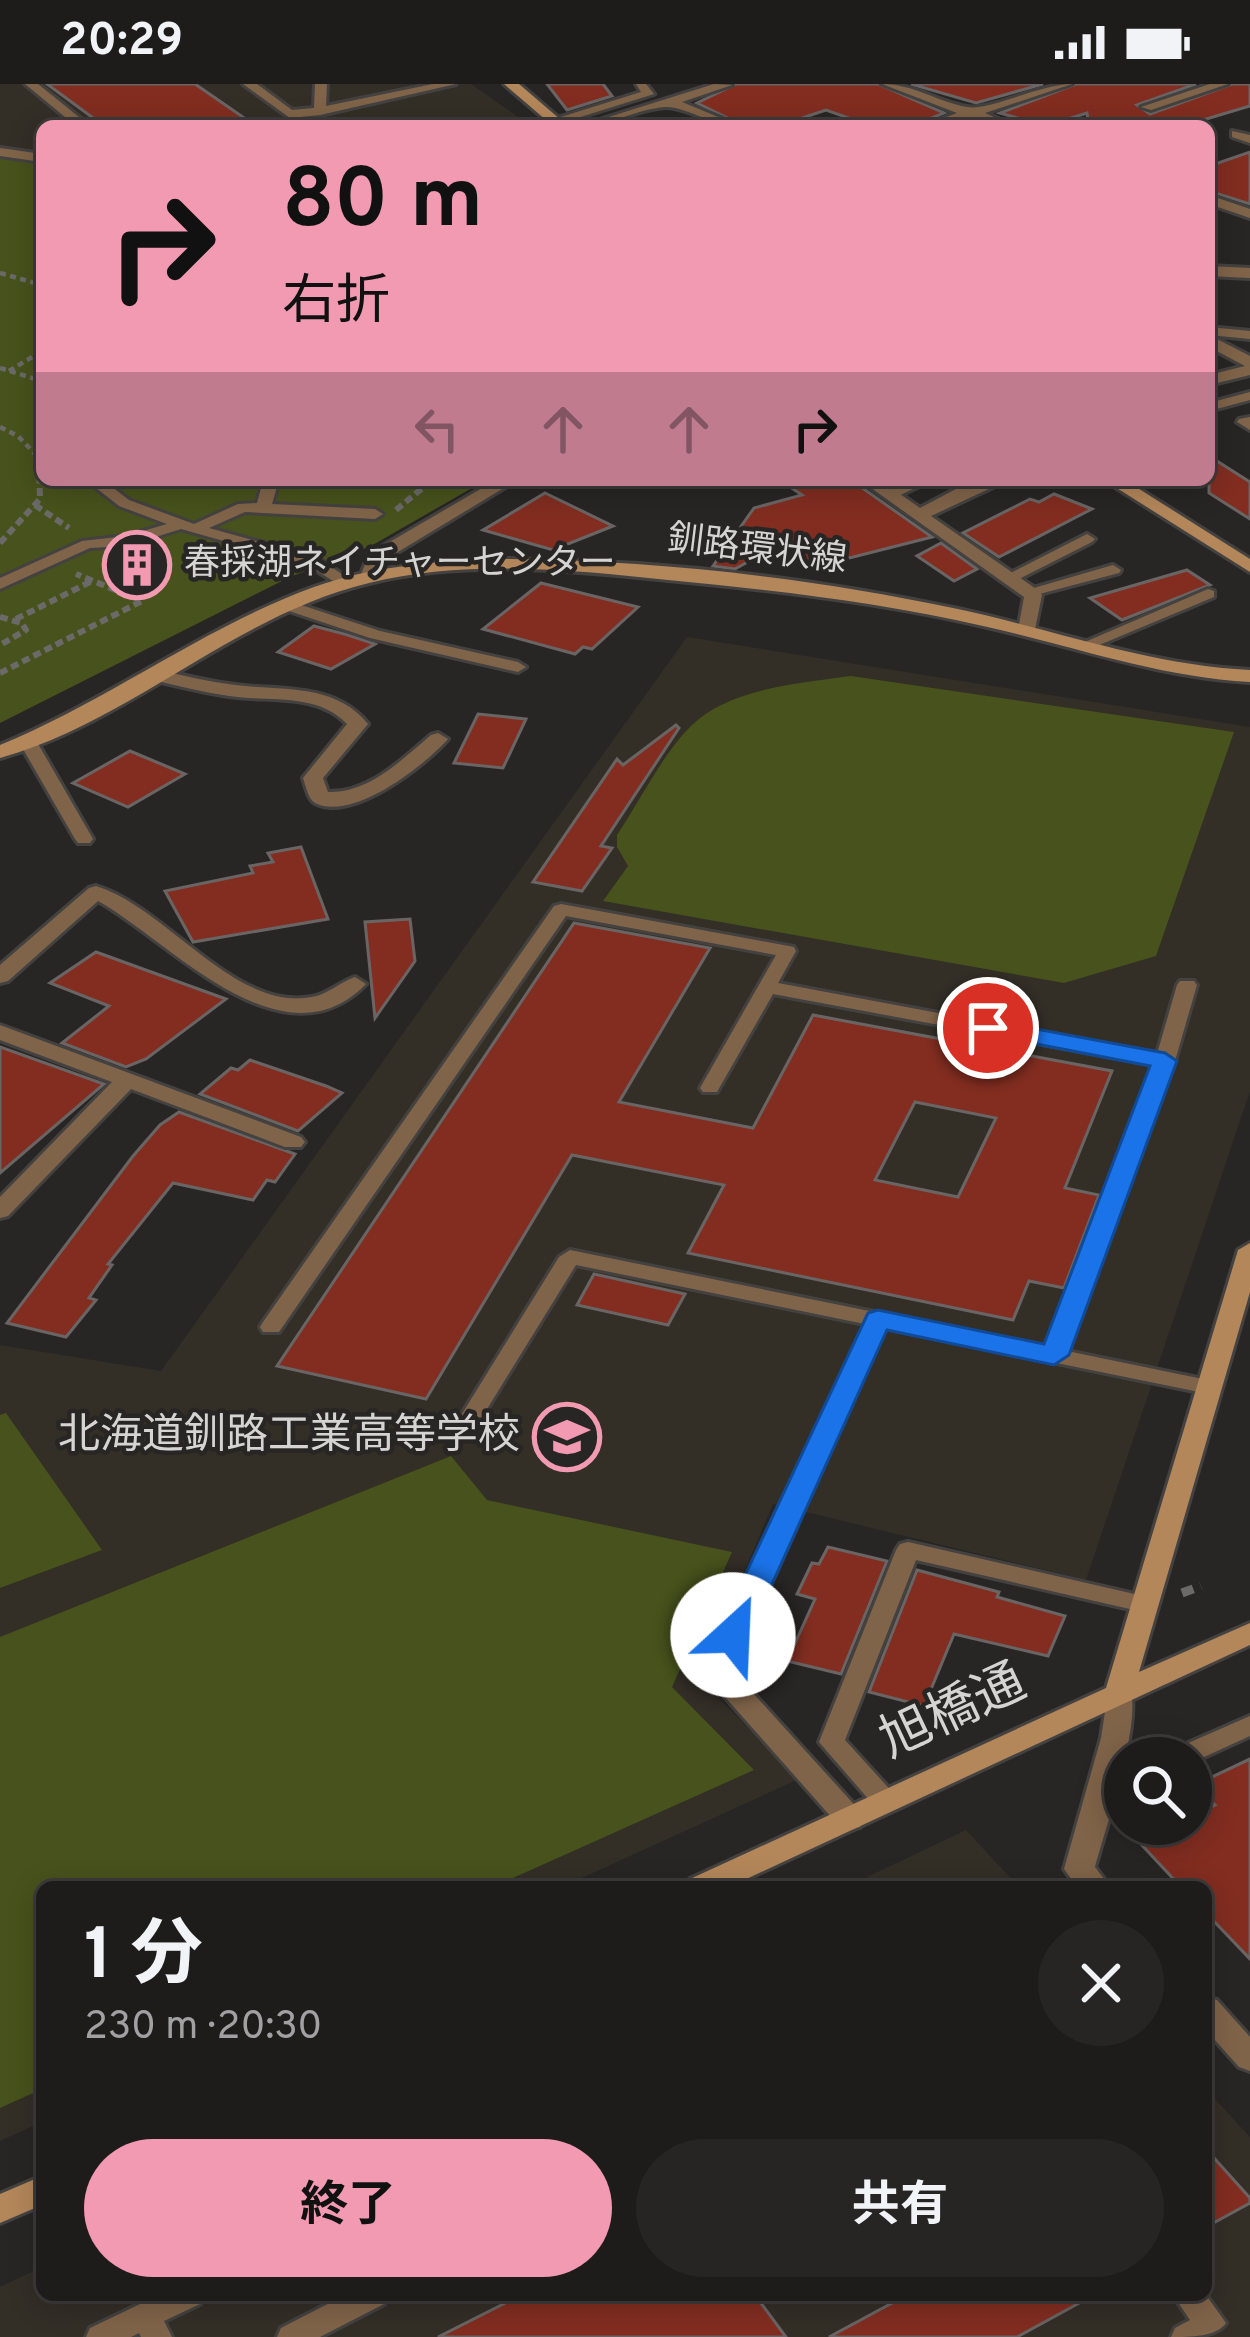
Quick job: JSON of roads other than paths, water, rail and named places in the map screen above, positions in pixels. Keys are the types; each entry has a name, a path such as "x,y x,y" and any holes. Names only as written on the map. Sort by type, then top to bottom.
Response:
{"street":[{"path":"512,84 553,120"},
{"path":"889,84 992,120"},
{"path":"948,120 1065,84"},
{"path":"609,120 725,86"},
{"path":"671,103 717,120"},
{"path":"1215,201 1250,214"},
{"path":"1215,271 1250,273"},
{"path":"1215,340 1247,361"},
{"path":"1215,377 1247,361"},
{"path":"369,577 375,558 498,486"},
{"path":"877,486 1033,595 1027,630"},
{"path":"919,514 980,486"},
{"path":"1122,486 1250,567"},
{"name":"釧路環状線","path":"0,752 160,676 289,605 369,577 483,566 645,572 915,605 1177,668 1250,676"},
{"path":"160,676 233,691 303,696 350,713 358,724 313,778 320,798 335,800 383,785 438,740"},
{"path":"0,976 97,892 126,904 243,993 274,1004 315,1005 338,1000 355,984"},
{"path":"0,1033 293,1142"},
{"path":"0,1210 126,1081"},
{"path":"1114,1737 1119,1694 1143,1604 1209,1387 1241,1311 1250,1252"},
{"path":"784,1525 716,1672 850,1819"},
{"name":"旭橋通","path":"713,1881 1250,1633"},
{"path":"1090,1881 1079,1869 1104,1809"},
{"path":"1212,2016 1250,2058"},
{"path":"0,2209 36,2192"}],"lane":[{"path":"31,84 76,120"},
{"path":"250,84 290,114 450,84"},
{"path":"320,111 321,84"},
{"path":"1147,107 1222,84"},
{"path":"570,120 648,94 640,85"},
{"path":"0,152 36,157"},
{"path":"1215,336 1250,335"},
{"path":"1215,405 1250,396"},
{"path":"102,486 124,503 187,527 311,561 346,584"},
{"path":"262,508 269,486"},
{"path":"890,495 910,486"},
{"path":"0,584 87,544 127,542 243,507 375,514"},
{"path":"1009,578 1087,539"},
{"path":"1028,592 1112,570"},
{"path":"1086,645 1208,594"},
{"path":"289,605 376,635 518,667"},
{"path":"28,742 84,839"},
{"path":"271,1327 561,910 787,951 710,1088"},
{"path":"1054,1355 1165,1061 1186,985"},
{"path":"766,987 1165,1061"},
{"path":"463,1430 570,1258 1209,1387"},
{"path":"784,1525 878,1319"},
{"path":"886,1802 832,1742 908,1550 1143,1604"},
{"path":"1212,1742 1250,1724"},
{"path":"101,2337 151,2326 182,2301"},
{"path":"292,2337 361,2301"},
{"path":"1186,2337 1211,2324 1193,2301"}],"place":[{"name":"春採湖ネイチャーセンター","path":"137,565"},
{"name":"北海道釧路工業高等学校","path":"567,1437"}]}
